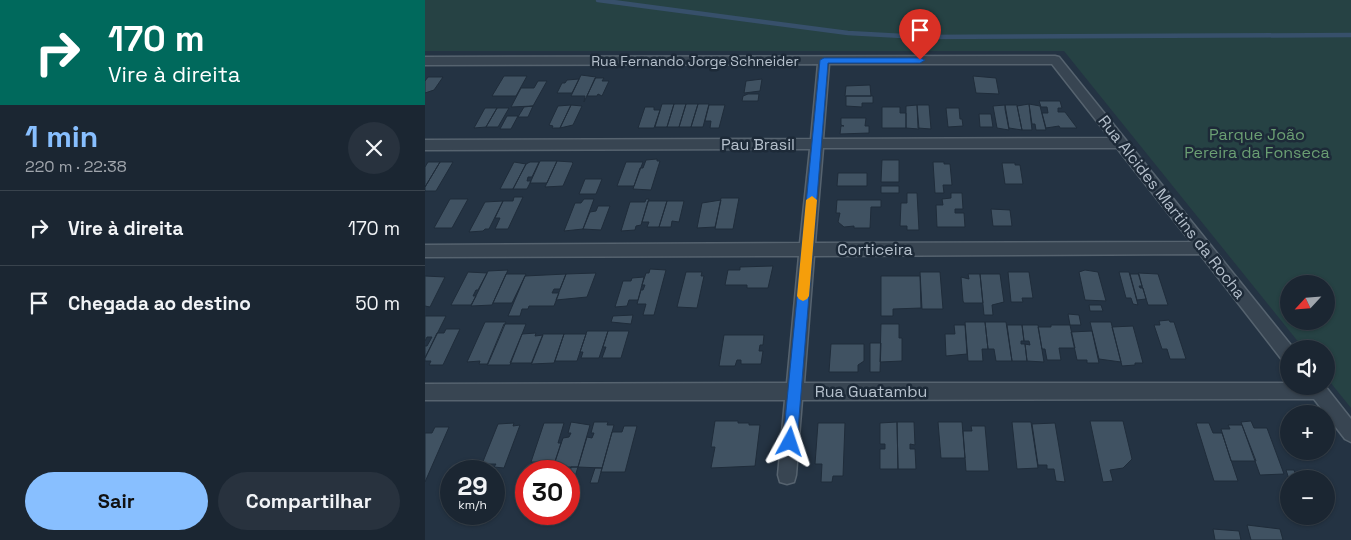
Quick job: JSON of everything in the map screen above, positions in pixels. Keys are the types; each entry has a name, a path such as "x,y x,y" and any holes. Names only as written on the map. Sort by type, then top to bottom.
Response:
{"street":[{"path":"787,475 824,60"},
{"name":"Rua Fernando Jorge Schneider","path":"425,61 1055,60"},
{"name":"Rua Alcides Martins da Rocha","path":"1055,60 1280,344"},
{"name":"Pau Brasil","path":"425,145 1121,143"},
{"name":"Corticeira","path":"425,251 1204,248"},
{"name":"Rua Guatambu","path":"425,392 795,392 1280,388"},
{"path":"1321,395 1351,433"}],"green space":[{"name":"Parque João Pereira da Fonseca","path":"425,0 1351,0 1351,408 1335,388 1335,340 1297,340 1289,330 1335,330 1335,275 1280,275 1280,319 1064,51 425,51"}],"building":[{"path":"581,75 596,77 584,102 585,96 571,96"},
{"path":"504,76 527,76 516,96 492,96"},
{"path":"973,76 996,78 999,94 976,93"},
{"path":"428,77 443,77 434,90 425,93 425,81"},
{"path":"595,78 604,78 602,81 609,81 602,96 598,94 597,96 587,96"},
{"path":"579,79 572,93 557,93 562,83 565,83 567,80"},
{"path":"762,79 760,91 744,93 746,81"},
{"path":"538,81 547,81 533,106 511,107 521,88 534,88"},
{"path":"870,85 871,96 845,96 846,86"},
{"path":"759,94 758,101 742,101 743,96"},
{"path":"846,96 873,96 873,103 862,103 862,107 846,106"},
{"path":"1039,101 1060,101 1062,108 1058,108 1058,112 1065,112 1077,128 1060,128 1059,126 1046,128 1042,113 1048,113 1047,107 1041,107"},
{"path":"662,104 674,104 667,127 655,127"},
{"path":"674,104 686,104 679,127 667,127"},
{"path":"686,104 698,104 691,127 679,127"},
{"path":"698,104 709,104 703,127 691,127"},
{"path":"1029,104 1040,106 1046,130 1036,130 1035,124 1032,124"},
{"path":"1029,104 1032,130 1022,130 1017,106"},
{"path":"571,105 560,128 552,128 553,126 549,125 558,106"},
{"path":"571,105 582,106 573,125 560,128"},
{"path":"709,105 725,105 719,128 710,128 711,121 705,121"},
{"path":"917,105 929,105 931,129 918,128"},
{"path":"917,105 919,129 906,128 906,106"},
{"path":"1005,105 1017,105 1022,130 1009,128"},
{"path":"1005,105 1009,130 997,128 993,106"},
{"path":"533,106 528,117 518,117 524,107"},
{"path":"645,107 654,107 654,110 660,110 654,128 638,128"},
{"path":"882,107 900,107 900,113 906,113 906,128 882,128"},
{"path":"485,108 497,108 486,127 474,128"},
{"path":"497,108 509,108 498,127 486,127"},
{"path":"946,108 959,108 963,126 948,127"},
{"path":"979,114 991,114 993,127 980,127"},
{"path":"507,116 518,116 511,129 500,129"},
{"path":"841,118 866,118 865,126 869,126 869,133 840,134 841,126 844,126 841,125"},
{"path":"657,159 657,161 660,161 651,190 633,189 640,168 643,168 646,160"},
{"path":"882,160 899,160 899,182 881,182"},
{"path":"540,161 557,161 547,183 530,183"},
{"path":"557,161 573,163 563,186 545,187"},
{"path":"428,162 440,162 425,187 425,167"},
{"path":"440,162 453,162 436,191 425,191 425,187"},
{"path":"514,162 526,164 513,189 500,189"},
{"path":"539,162 532,177 528,177 527,181 531,181 527,189 513,189 526,164"},
{"path":"626,162 643,162 634,186 617,186"},
{"path":"933,162 950,164 952,185 943,185 944,193 935,193"},
{"path":"1002,163 1020,165 1023,184 1005,184"},
{"path":"838,173 867,173 867,186 837,186"},
{"path":"585,179 602,179 596,194 579,194"},
{"path":"881,186 899,186 899,193 881,193"},
{"path":"907,193 917,193 919,230 907,230 907,226 900,226 901,203 907,203"},
{"path":"951,193 962,193 963,209 955,209 955,213 964,213 965,227 937,227 936,205 943,205 942,199 951,198"},
{"path":"514,197 523,197 508,229 495,229 500,218 495,218 503,201 513,201"},
{"path":"721,198 739,198 733,229 715,229"},
{"path":"450,199 468,199 452,228 434,228"},
{"path":"584,199 594,199 583,229 564,231 575,203 581,203"},
{"path":"646,199 649,199 641,225 636,226 635,230 621,231 630,202 645,202"},
{"path":"721,200 715,227 697,228 702,203"},
{"path":"837,200 881,200 881,207 871,207 870,228 844,227 838,222 840,213 836,213"},
{"path":"503,201 489,229 469,232 485,202"},
{"path":"648,201 667,201 659,227 647,227 649,222 642,222"},
{"path":"667,201 684,201 679,222 672,221 671,227 659,227"},
{"path":"598,206 610,206 601,230 583,229 590,212 596,211"},
{"path":"991,209 1010,210 1012,226 993,226"},
{"path":"773,266 768,288 747,288 747,285 725,285 728,270 740,270 740,267"},
{"path":"650,269 666,270 654,315 643,315 646,304 637,304 641,290 643,290 645,285 642,285 646,273 649,273"},
{"path":"508,270 492,305 471,306 488,271"},
{"path":"1085,270 1098,272 1106,301 1085,300 1079,272"},
{"path":"468,272 487,273 473,296 476,296 471,305 451,305"},
{"path":"686,272 702,272 701,276 704,276 697,308 677,307"},
{"path":"920,272 940,272 943,309 922,309"},
{"path":"1008,272 1029,272 1033,298 1022,298 1023,302 1011,302"},
{"path":"1119,272 1129,272 1138,305 1133,304 1131,298 1126,298"},
{"path":"596,273 587,297 556,300 566,274"},
{"path":"1138,273 1158,274 1168,305 1148,305"},
{"path":"506,274 526,274 512,303 493,303"},
{"path":"566,274 560,289 554,289 552,293 559,293 554,306 529,306 528,309 522,309 520,316 508,316 525,276"},
{"path":"968,274 980,274 983,303 964,303 961,277 969,279"},
{"path":"980,274 1000,274 1004,302 992,305 993,315 984,315"},
{"path":"1130,274 1139,274 1142,286 1139,286 1143,288 1146,299 1137,300"},
{"path":"425,276 445,277 430,307 425,306"},
{"path":"881,276 920,276 921,308 893,309 893,316 881,316"},
{"path":"644,277 638,300 629,300 627,306 615,307 623,281"},
{"path":"1089,305 1101,305 1103,311 1090,311"},
{"path":"1068,314 1079,315 1081,325 1070,325"},
{"path":"633,315 631,324 611,322 613,316"},
{"path":"425,316 446,316 425,358 425,346 427,346 432,337 427,337 425,341"},
{"path":"1169,320 1174,322 1186,359 1170,359 1167,349 1162,349 1154,325 1160,325 1159,321"},
{"path":"485,322 506,322 488,364 479,364 480,361 467,362"},
{"path":"965,322 985,322 988,349 982,349 983,361 968,361"},
{"path":"985,322 1006,322 1012,361 996,361 994,349 988,349"},
{"path":"1090,322 1111,322 1121,362 1099,359"},
{"path":"504,324 526,324 510,365 487,365"},
{"path":"881,324 899,324 899,338 902,338 902,361 880,362"},
{"path":"954,325 965,325 967,354 946,356 945,334 955,334"},
{"path":"1007,325 1022,325 1024,341 1021,341 1021,344 1025,344 1027,361 1012,361"},
{"path":"1022,325 1038,325 1044,362 1027,361 1025,344 1030,345 1029,341 1024,341"},
{"path":"1051,325 1070,325 1075,348 1059,348 1061,360 1047,360 1045,349 1042,349 1038,327 1051,327"},
{"path":"1133,326 1143,363 1122,366 1112,327"},
{"path":"446,329 460,329 443,365 429,365 431,361 425,361 425,358 437,333 444,333"},
{"path":"587,331 608,331 599,358 581,358 583,352 580,352"},
{"path":"608,331 629,331 621,358 602,358 606,347 603,347"},
{"path":"1092,331 1099,363 1087,363 1087,360 1077,360 1071,332"},
{"path":"536,333 535,336 543,335 532,363 510,363 522,334"},
{"path":"543,334 564,334 554,363 531,364"},
{"path":"564,334 586,334 577,361 555,361"},
{"path":"724,335 764,335 763,345 760,345 759,351 763,351 761,364 741,364 741,360 737,360 735,366 719,366"},
{"path":"870,343 881,343 880,372 870,372"},
{"path":"831,344 864,344 864,361 858,365 858,372 829,372"},
{"path":"715,421 738,421 738,423 749,423 749,425 760,425 755,466 711,468 715,447 711,447"},
{"path":"1090,421 1123,421 1132,459 1123,468 1110,470 1113,481 1103,482"},
{"path":"1251,421 1254,428 1267,428 1283,470 1280,470 1280,474 1260,475 1241,422"},
{"path":"571,422 590,425 580,460 555,460 563,438 569,437 571,433 568,433"},
{"path":"594,422 608,422 607,425 614,425 602,468 580,467 580,460 587,437 592,438 594,433 591,433"},
{"path":"897,422 898,469 880,469 880,449 885,449 885,444 880,444 880,423"},
{"path":"897,422 914,422 915,445 910,444 910,449 915,449 916,469 898,469"},
{"path":"938,422 962,422 965,458 941,458"},
{"path":"1012,422 1031,422 1038,468 1017,469"},
{"path":"514,423 513,426 520,425 505,465 505,460 484,460 498,424"},
{"path":"544,423 564,423 556,460 532,460"},
{"path":"818,423 845,423 843,476 833,476 832,482 821,482 822,464 815,464"},
{"path":"1055,423 1065,482 1056,481 1054,469 1047,469 1047,465 1038,465 1032,424"},
{"path":"1196,423 1209,423 1213,433 1222,433 1238,481 1214,481"},
{"path":"1228,425 1242,425 1256,461 1231,461 1221,429 1230,429"},
{"path":"624,426 637,426 625,472 601,472 612,432 622,432"},
{"path":"971,426 985,426 989,471 966,471 963,431 972,431"},
{"path":"435,427 449,427 425,482 425,433 432,433"},
{"path":"595,468 602,468 598,483 590,483"},
{"path":"1247,525 1280,529 1283,540 1251,540"},
{"path":"1213,529 1239,531 1241,540 1215,540"}],"waterway":[{"path":"598,0 848,33 921,37 1351,35"}],"slow traffic":[{"path":"803,296 812,200"}],"route":[{"path":"790,442 824,60 920,60"}]}
